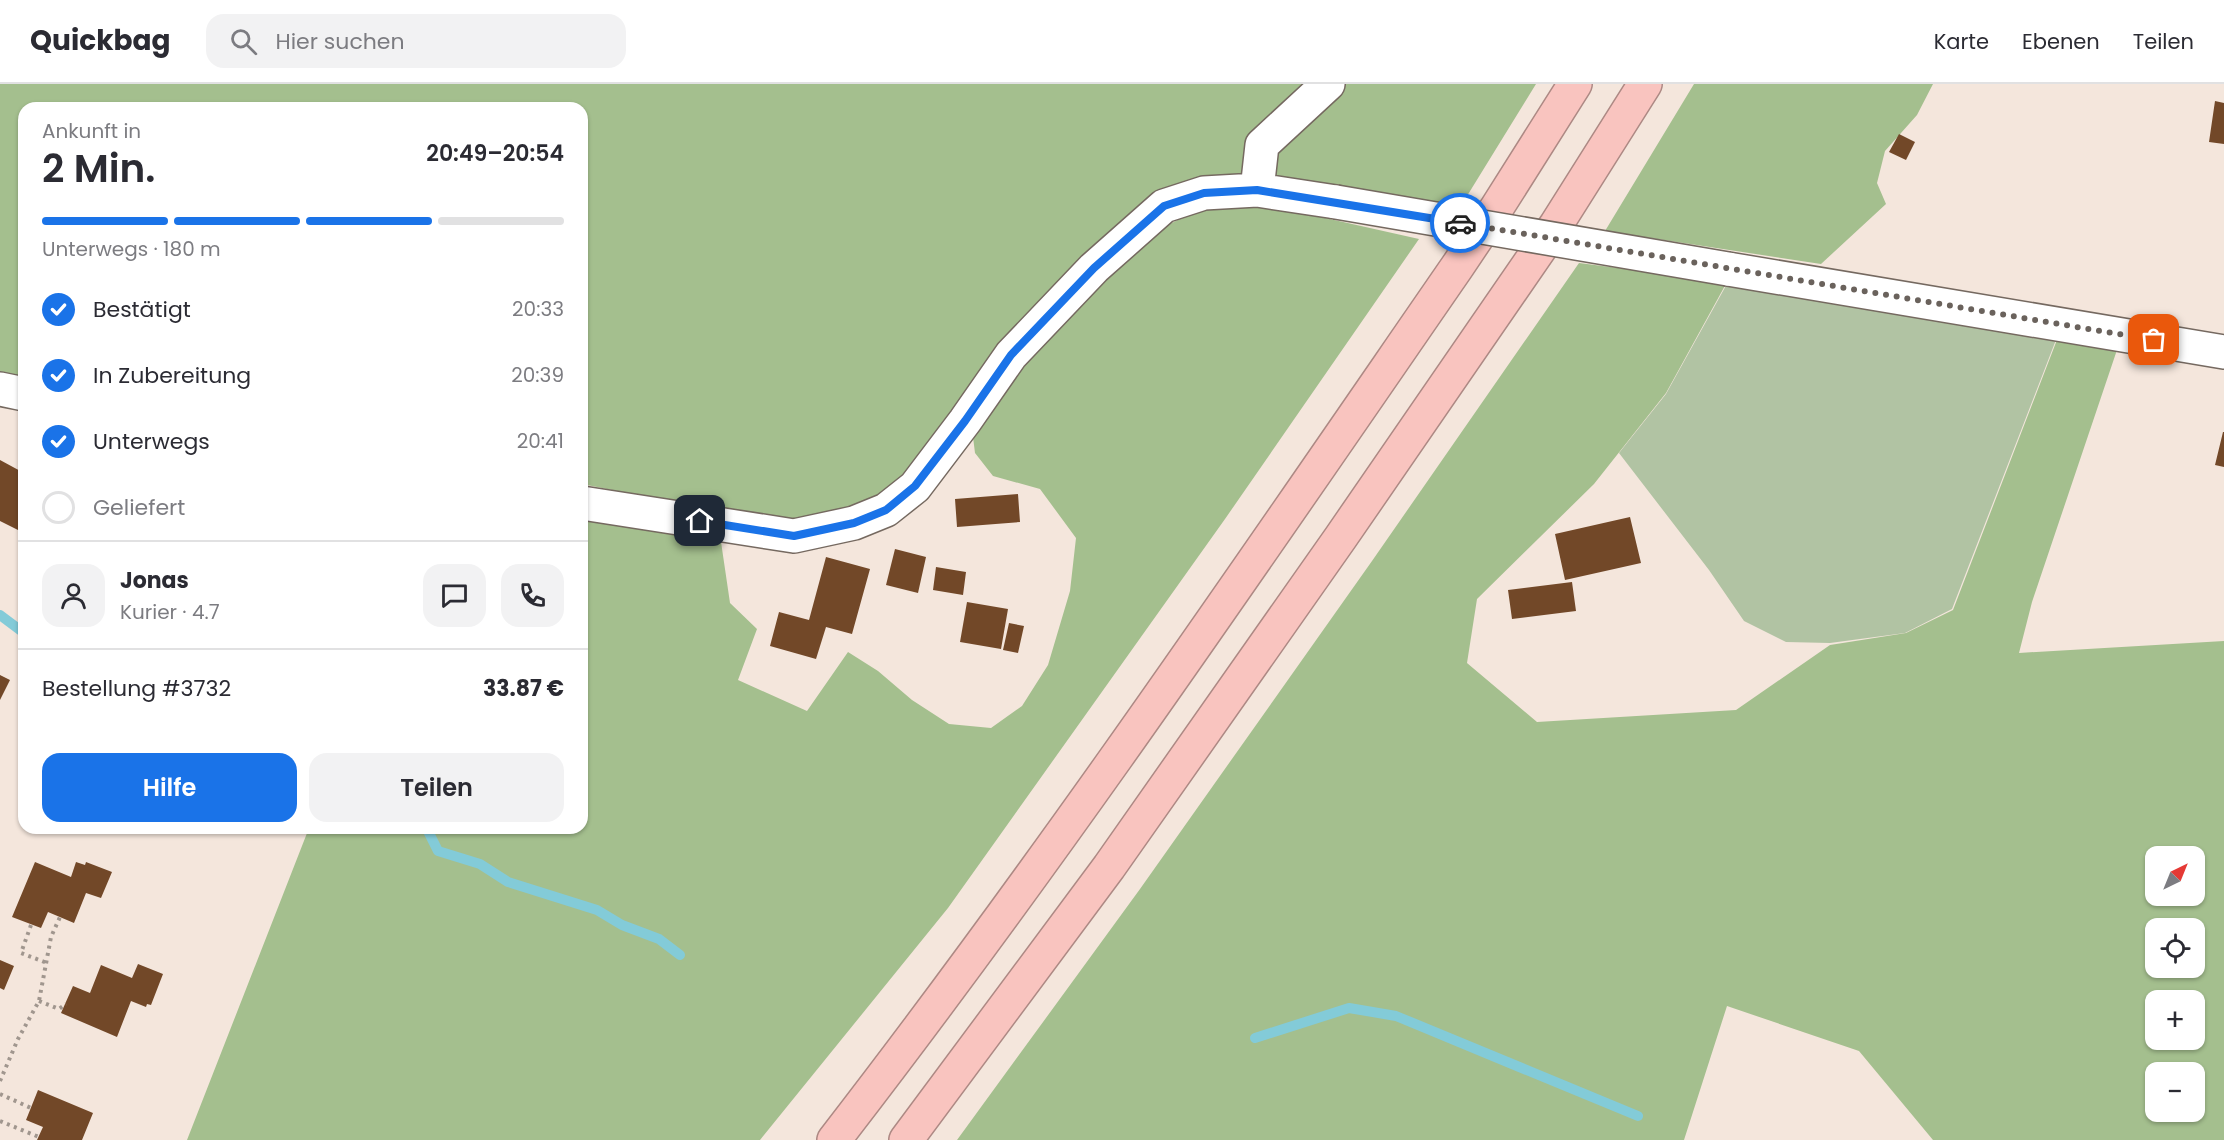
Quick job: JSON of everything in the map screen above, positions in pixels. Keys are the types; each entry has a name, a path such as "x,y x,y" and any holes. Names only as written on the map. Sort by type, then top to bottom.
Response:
{"highway":[{"path":"834,1140 904,1050 1063,834 1463,257 1575,84"},
{"path":"906,1140 1109,867 1335,547 1556,225 1645,84"}],"street":[{"path":"1257,190 1262,145 1328,84"},
{"path":"588,503 794,536 854,523 886,510 915,486 965,421 1011,355 1094,268 1164,206 1204,193 1257,190 1336,202 2224,352"},
{"path":"0,389 18,393"}],"path":[{"path":"0,1081 18,1039 39,1001 51,937 60,917"},
{"path":"31,925 21,953 46,963"},
{"path":"39,1001 59,1009 66,1004"},
{"path":"0,1094 31,1108"},
{"path":"0,1121 39,1137"}],"green space":[{"path":"0,84 1536,84 1459,209 1191,183 906,479 863,505 788,525 588,485 588,102 18,102 18,377 0,374"},
{"path":"1694,84 1933,84 1917,115 1885,151 1877,183 1886,204 1821,264 1605,231"},
{"path":"1233,204 1303,213 1419,239 1225,519 948,908 760,1140 187,1140 307,834 588,834 588,514 720,535 730,603 757,629 738,680 807,711 848,652 878,671 912,700 949,724 991,728 1022,706 1048,665 1070,591 1076,538 1040,489 993,476 975,453 972,429 1019,362 1106,276 1164,227 1203,207"},
{"path":"1579,263 1727,282 1666,393 1594,484 1477,599 1467,663 1537,722 1736,710 1830,645 1906,633 1953,610 2060,332 2120,341 2032,602 2019,653 2224,641 2224,1140 1933,1140 1859,1051 1727,1006 1684,1140 957,1140 1140,889"},
{"path":"1728,282 2059,332 1952,609 1905,633 1830,643 1786,642 1744,621 1709,570 1619,453 1666,394"}],"building":[{"path":"2215,101 2224,103 2224,144 2209,142"},
{"path":"1899,134 1915,142 1906,160 1889,152"},
{"path":"2224,432 2224,467 2215,465"},
{"path":"0,460 18,470 18,530 0,521"},
{"path":"1018,494 1020,522 957,527 955,499"},
{"path":"1630,517 1641,563 1565,580 1555,534"},
{"path":"895,549 926,557 918,593 886,585"},
{"path":"826,557 870,569 852,634 826,627 816,659 770,646 779,612 809,620"},
{"path":"936,567 966,572 963,595 933,590"},
{"path":"1572,582 1576,611 1512,619 1508,590"},
{"path":"967,602 1008,609 1001,649 960,642"},
{"path":"1009,623 1024,626 1018,653 1003,650"},
{"path":"0,675 10,680 0,700"},
{"path":"35,862 71,877 76,862 85,865 86,862 112,872 101,898 86,893 74,923 48,912 41,928 12,917"},
{"path":"0,960 14,966 4,990 0,988"},
{"path":"138,964 163,974 151,1005 147,1004 146,1007 131,1001 117,1037 61,1013 73,986 90,993 101,965 132,978"},
{"path":"38,1090 93,1113 82,1140 37,1140 43,1127 26,1120"}],"waterway":[{"path":"0,615 18,628"},
{"path":"430,834 438,851 480,864 508,882 597,910 622,925 659,939 680,955"},
{"path":"1255,1038 1349,1008 1396,1016 1638,1116"}],"way so far":[{"path":"1460,223 2154,340"}],"route":[{"path":"700,521 794,536 854,523 886,510 915,486 965,421 1011,355 1094,268 1164,206 1204,193 1257,190 1460,223"}]}
